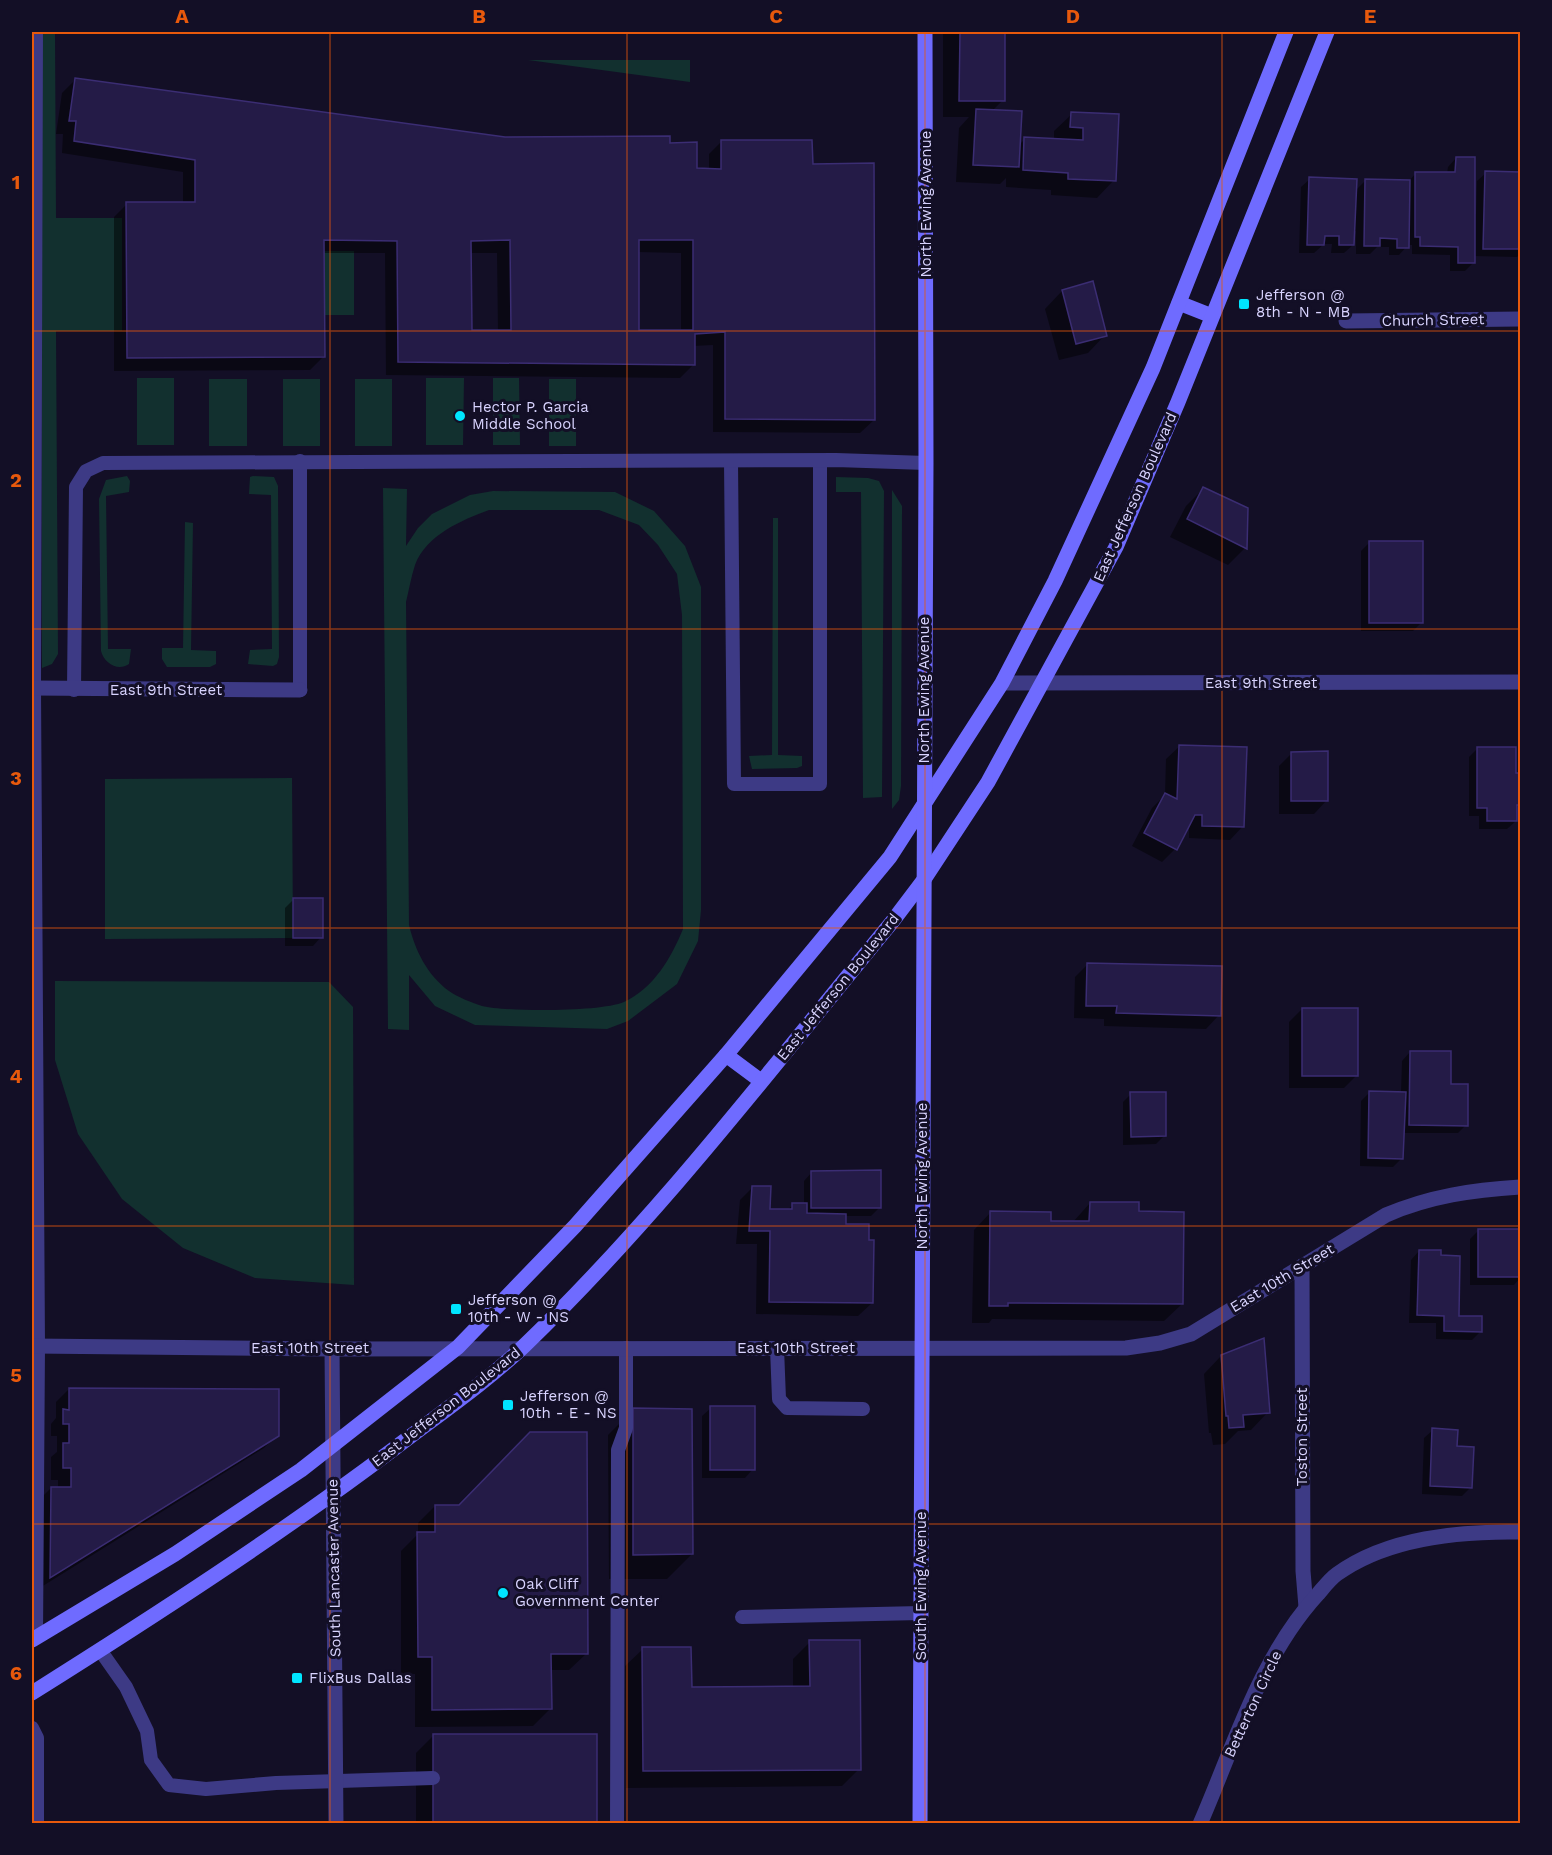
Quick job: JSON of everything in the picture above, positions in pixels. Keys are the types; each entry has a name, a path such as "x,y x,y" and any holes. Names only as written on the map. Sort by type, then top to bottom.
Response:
{"main road":[{"name":"North Ewing Avenue","path":"921,1348 926,463 925,32"},
{"path":"34,1638 176,1554 333,1447 458,1347 575,1226 726,1055 890,857 1002,683 1055,581 1153,368 1286,32"},
{"name":"East Jefferson Boulevard","path":"32,1693 213,1578 333,1494 522,1347 639,1227 923,881 988,782 1044,683 1116,547 1327,32"},
{"path":"1179,303 1212,316"},
{"path":"726,1055 761,1081"},
{"name":"South Ewing Avenue","path":"920,1824 921,1348"}],"street":[{"name":"Church Street","path":"1346,321 1521,319"},
{"name":"East 9th Street","path":"1002,683 1521,682"},
{"name":"East 9th Street","path":"33,688 300,690"},
{"name":"East 10th Street","path":"35,1346 332,1349 458,1347 1126,1348 1160,1344 1191,1334 1386,1215 1419,1201 1470,1191 1521,1187"},
{"name":"Toston Street","path":"1302,1266 1303,1571 1306,1607"},
{"name":"South Lancaster Avenue","path":"332,1349 336,1824"},
{"name":"Betterton Circle","path":"1200,1824 1262,1679 1282,1642 1306,1607 1336,1574 1377,1554 1418,1540 1475,1532 1521,1532"}],"lane":[{"path":"34,1638 33,688 36,32"},
{"path":"300,461 300,690"},
{"path":"731,461 734,784 820,784 820,461"},
{"path":"74,690 76,487 86,471 103,463 820,461 926,463"},
{"path":"617,1824 618,1450 626,1428 626,1348"},
{"path":"777,1348 779,1399 787,1408 863,1409"},
{"path":"742,1617 921,1613"},
{"path":"100,1650 126,1687 147,1731 151,1760 169,1785 206,1788 433,1778"},
{"path":"32,1728 37,1738 37,1824"}],"green space":[{"path":"41,32 55,32 56,218 122,218 122,331 56,331 58,654 52,664 42,668"},
{"path":"528,60 690,60 690,82"},
{"path":"324,251 354,251 354,315 324,315"},
{"path":"137,378 174,378 174,445 137,445"},
{"path":"426,378 464,378 463,445 426,445"},
{"path":"493,378 519,378 520,445 493,445"},
{"path":"209,379 247,379 247,446 209,446"},
{"path":"283,379 320,379 320,446 283,446"},
{"path":"355,379 392,379 392,446 355,446"},
{"path":"549,379 576,379 576,446 549,446"},
{"path":"127,476 130,481 129,492 106,496 108,649 131,649 129,664 116,667 105,659 101,651 99,499 106,480"},
{"path":"250,477 274,477 278,486 279,657 277,664 273,666 248,664 250,650 272,649 271,495 249,494"},
{"path":"836,477 868,478 879,481 884,491 882,797 863,798 861,492 836,492"},
{"path":"383,488 407,489 406,546 418,528 432,514 470,495 493,491 615,492 654,511 685,546 701,587 701,910 698,941 677,984 628,1021 607,1029 475,1025 435,1006 409,975 409,1030 388,1029","holes":["489,510 599,510 639,525 658,545 677,574 682,615 683,929 673,951 653,980 635,996 624,1002 596,1008 554,1010 482,1006 465,1000 441,985 428,970 418,953 409,925 406,602 411,579 420,554 436,537 457,524"]},
{"path":"892,490 902,506 901,786 899,800 892,809"},
{"path":"773,518 778,518 778,755 802,756 802,766 752,769 749,756 772,755"},
{"path":"185,522 193,523 191,650 216,651 216,664 210,667 167,667 162,659 162,648 183,648"},
{"path":"292,778 293,938 105,939 105,779"},
{"path":"55,981 329,982 353,1007 354,1285 255,1278 183,1248 122,1199 78,1134 55,1060"}],"building":[{"path":"960,32 1005,32 1005,101 959,101"},
{"path":"75,78 505,137 670,136 670,143 697,142 697,168 721,169 721,140 812,140 813,164 874,163 875,420 725,419 725,332 695,334 695,365 398,362 397,241 324,240 325,357 127,358 126,202 195,202 195,160 74,141 76,121 69,121","holes":["510,240 511,330 472,330 471,241","639,240 693,240 693,330 639,330"]},
{"path":"976,109 1022,111 1019,167 973,165"},
{"path":"1071,112 1119,114 1116,181 1068,179 1068,173 1023,170 1024,137 1083,140 1083,128 1070,127"},
{"path":"1456,157 1475,157 1475,263 1458,263 1458,247 1420,246 1420,237 1415,237 1415,172 1455,172"},
{"path":"1485,171 1520,172 1520,249 1483,249"},
{"path":"1309,177 1357,179 1354,245 1339,245 1339,236 1325,236 1324,245 1307,245"},
{"path":"1365,179 1410,180 1409,248 1397,248 1397,239 1380,238 1380,246 1364,246"},
{"path":"1093,281 1107,336 1076,344 1062,290"},
{"path":"1203,487 1248,508 1247,549 1187,519"},
{"path":"1369,541 1423,541 1423,623 1369,623"},
{"path":"1179,745 1247,747 1244,827 1202,826 1202,815 1195,815 1177,850 1144,833 1165,793 1177,799"},
{"path":"1477,747 1516,747 1516,773 1520,773 1520,805 1517,805 1517,821 1487,821 1487,808 1477,808"},
{"path":"1328,751 1328,801 1291,801 1291,752"},
{"path":"293,898 323,898 323,938 293,938"},
{"path":"1087,963 1222,966 1221,1016 1116,1013 1117,1006 1086,1006"},
{"path":"1302,1008 1358,1008 1358,1076 1302,1076"},
{"path":"1410,1051 1451,1051 1451,1084 1468,1084 1468,1126 1409,1125"},
{"path":"1369,1091 1406,1092 1403,1159 1368,1158"},
{"path":"1130,1092 1166,1092 1166,1136 1131,1137"},
{"path":"881,1170 881,1208 811,1208 811,1171"},
{"path":"752,1186 771,1186 770,1209 792,1209 792,1203 807,1203 807,1213 846,1214 846,1224 869,1224 869,1240 874,1240 873,1303 769,1302 770,1231 749,1231"},
{"path":"1090,1202 1139,1202 1139,1211 1184,1212 1183,1304 1008,1303 1008,1306 989,1306 990,1211 1051,1212 1051,1221 1089,1221"},
{"path":"1478,1229 1520,1229 1520,1277 1478,1277"},
{"path":"1419,1250 1441,1250 1441,1255 1460,1256 1459,1316 1482,1316 1482,1332 1444,1331 1444,1316 1417,1315"},
{"path":"1264,1338 1270,1413 1243,1415 1244,1427 1229,1428 1221,1355"},
{"path":"69,1388 279,1389 279,1436 50,1578 51,1487 71,1487 71,1468 63,1468 63,1443 69,1443 69,1424 63,1424 63,1409 69,1410"},
{"path":"710,1406 755,1406 755,1470 710,1470"},
{"path":"633,1408 692,1409 693,1554 633,1555"},
{"path":"1432,1428 1458,1430 1457,1446 1474,1447 1472,1488 1430,1486"},
{"name":"Oak Cliff Government Center","path":"530,1432 587,1432 588,1654 551,1654 552,1709 432,1710 432,1657 418,1657 417,1532 435,1532 435,1505 459,1505"},
{"path":"809,1640 860,1640 861,1770 643,1771 642,1647 691,1647 692,1687 810,1686"},
{"path":"433,1734 597,1734 597,1824 433,1824"}],"place":[{"name":"Jefferson @ 8th - N - MB","path":"1244,304"},
{"name":"Hector P. Garcia Middle School","path":"460,416"},
{"name":"Jefferson @ 10th - W - NS","path":"456,1309"},
{"name":"Jefferson @ 10th - E - NS","path":"508,1405"},
{"name":"Oak Cliff Government Center","path":"503,1593"},
{"name":"FlixBus Dallas","path":"297,1678"}]}
